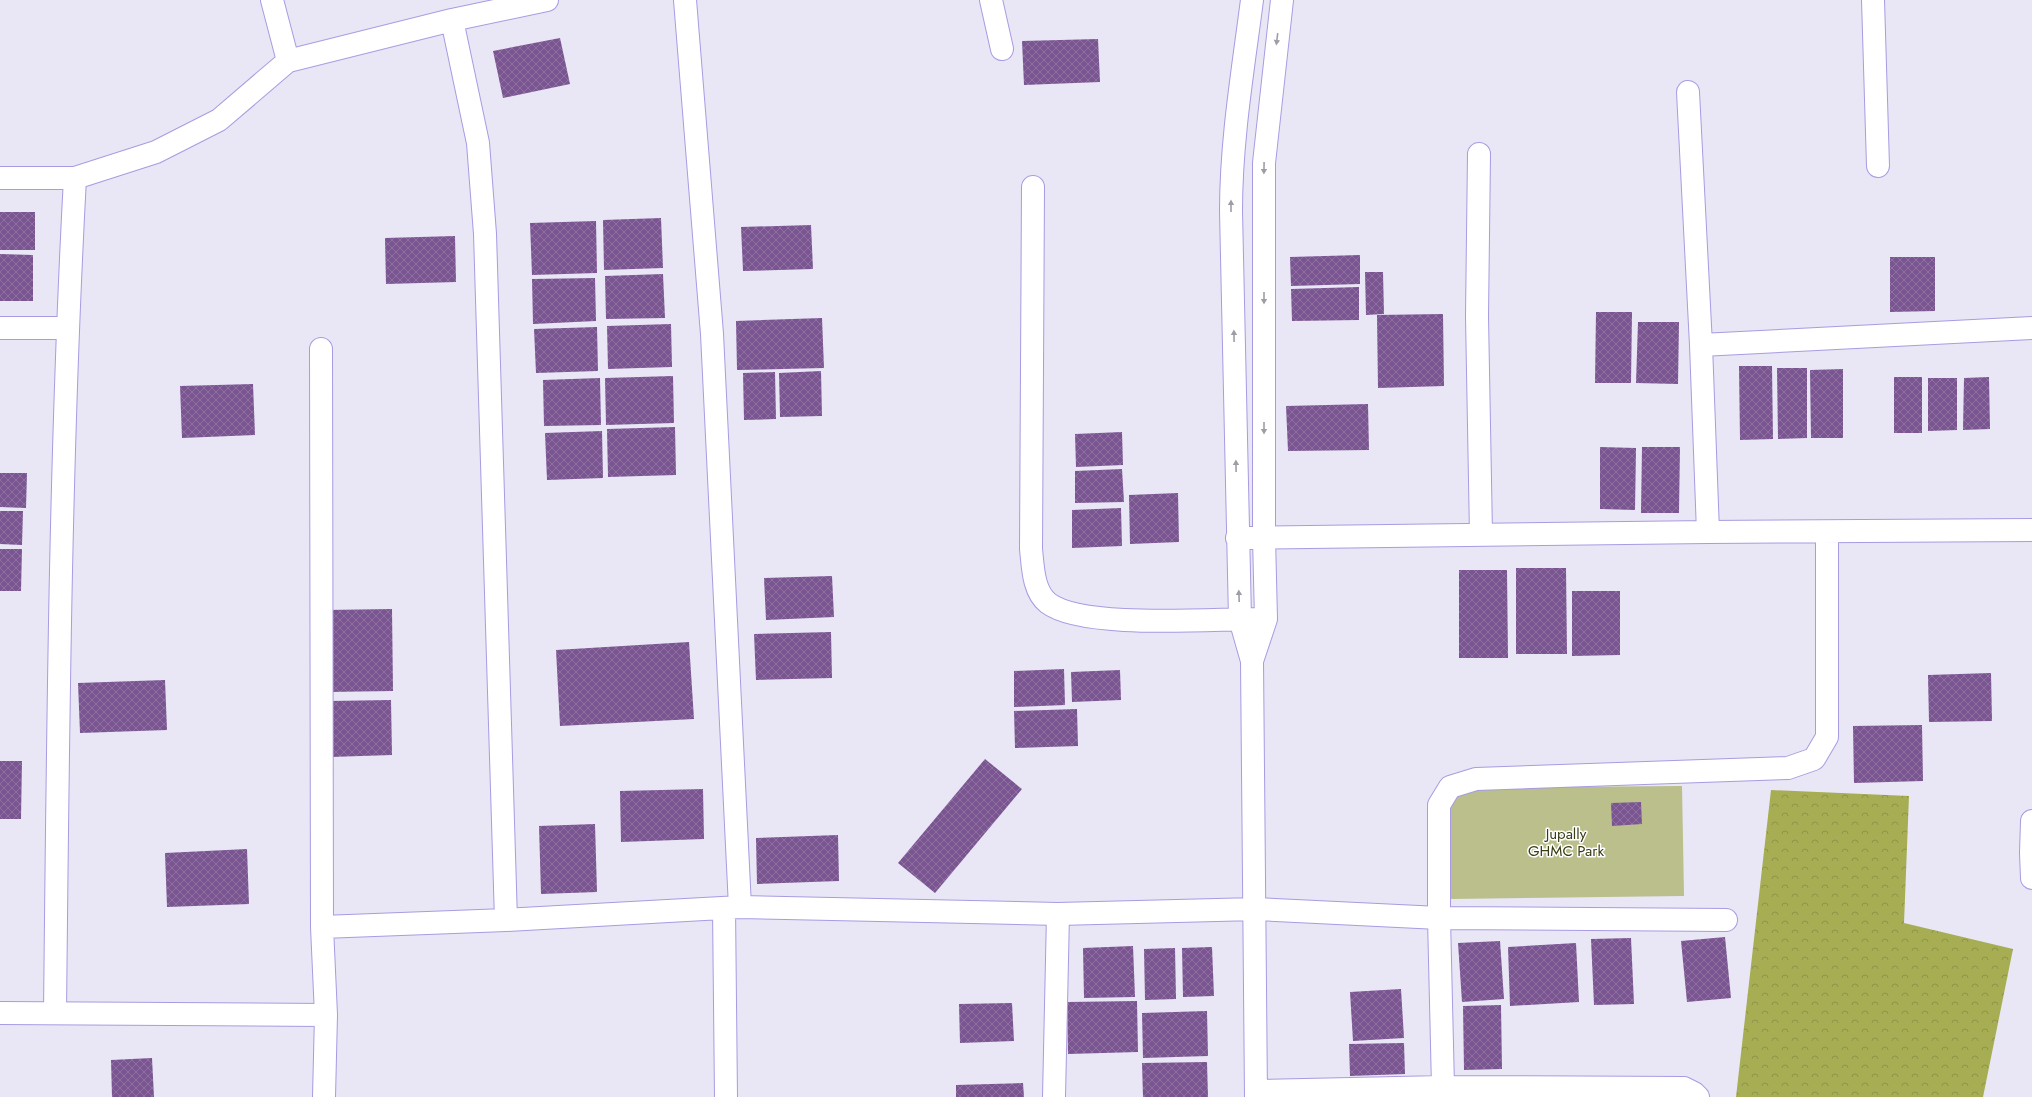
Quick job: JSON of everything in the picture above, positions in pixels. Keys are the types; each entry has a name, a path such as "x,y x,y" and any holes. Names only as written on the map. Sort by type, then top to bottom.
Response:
{"street":[{"path":"272,0 288,61"},
{"path":"0,178 75,178 156,152 219,120 288,61 452,20 547,0"},
{"path":"685,0 712,334 732,908 726,1097"},
{"path":"991,0 1002,49"},
{"path":"1252,0 1234,133 1231,172 1237,538 1240,619 1252,661 1256,909 1256,1094 1443,1087 1528,1093 1684,1088 1698,1097"},
{"path":"1252,661 1266,619 1264,538 1264,164 1282,0"},
{"path":"1873,0 1878,166"},
{"path":"452,20 478,144 485,234 506,920"},
{"path":"1688,92 1701,345 1708,532"},
{"path":"1479,154 1478,316 1481,535"},
{"path":"55,1013 59,657 67,328 75,178"},
{"path":"1033,187 1031,549 1037,588 1048,602 1067,612 1108,619 1266,619"},
{"path":"0,328 67,328"},
{"path":"1701,345 2032,328"},
{"path":"321,349 322,927 326,1015 324,1097"},
{"path":"1237,538 1708,532 2032,530"},
{"path":"1443,1087 1439,918 1439,805 1450,787 1476,778 1788,768 1814,759 1827,737 1827,532"},
{"path":"2032,821 2030,853 2032,878"},
{"path":"322,927 506,920 732,908 1058,914 1256,909 1439,918 1726,920"},
{"path":"1054,1097 1058,914"},
{"path":"0,1013 326,1015"}],"green space":[{"name":"Jupally GHMC Park","path":"1682,786 1684,896 1450,899 1449,788"},
{"path":"1771,790 1909,796 1904,923 2013,949 1983,1097 1736,1097"}],"building":[{"path":"560,38 570,84 503,98 493,51"},
{"path":"1098,39 1100,82 1024,85 1022,41"},
{"path":"0,212 35,212 35,250 0,250"},
{"path":"661,218 663,268 604,270 603,220"},
{"path":"596,221 597,273 532,275 530,223"},
{"path":"811,225 813,269 743,271 741,227"},
{"path":"455,236 456,282 386,284 385,238"},
{"path":"0,254 33,255 33,301 0,301"},
{"path":"1360,255 1360,284 1291,286 1290,257"},
{"path":"1890,257 1935,257 1935,311 1890,312"},
{"path":"1365,272 1383,272 1384,314 1366,315"},
{"path":"663,274 665,318 606,319 605,276"},
{"path":"595,278 596,321 533,324 532,279"},
{"path":"1359,287 1359,320 1292,321 1291,289"},
{"path":"1596,312 1632,312 1631,383 1595,383"},
{"path":"1443,314 1444,386 1378,388 1377,315"},
{"path":"822,318 824,368 737,370 736,321"},
{"path":"1638,322 1679,322 1678,384 1636,383"},
{"path":"671,324 672,367 608,369 607,326"},
{"path":"597,327 598,371 536,373 534,329"},
{"path":"1739,366 1772,366 1773,439 1740,440"},
{"path":"1777,368 1807,368 1807,438 1778,439"},
{"path":"1843,369 1843,438 1811,438 1810,370"},
{"path":"821,371 822,416 780,417 779,373"},
{"path":"775,372 776,419 744,420 743,373"},
{"path":"673,376 674,423 606,425 605,378"},
{"path":"1894,377 1922,377 1922,433 1894,433"},
{"path":"1989,377 1990,429 1963,430 1964,378"},
{"path":"600,378 601,425 544,426 543,380"},
{"path":"1928,378 1957,378 1957,430 1928,431"},
{"path":"253,384 255,435 182,438 180,386"},
{"path":"1368,404 1369,450 1288,451 1286,406"},
{"path":"675,427 676,475 608,477 607,429"},
{"path":"602,431 603,478 547,480 545,433"},
{"path":"1122,432 1123,465 1076,467 1075,434"},
{"path":"1600,447 1636,448 1635,510 1600,509"},
{"path":"1642,447 1680,447 1679,513 1641,513"},
{"path":"1122,469 1124,502 1075,503 1075,471"},
{"path":"0,473 27,473 26,508 0,507"},
{"path":"1178,493 1179,542 1130,544 1129,495"},
{"path":"1121,508 1122,546 1072,548 1072,510"},
{"path":"0,511 23,511 22,545 0,544"},
{"path":"0,549 22,549 21,591 0,591"},
{"path":"1516,568 1566,568 1567,654 1516,654"},
{"path":"1459,570 1507,570 1508,658 1459,658"},
{"path":"832,576 834,617 766,620 764,578"},
{"path":"1572,591 1620,591 1620,655 1572,656"},
{"path":"392,609 393,691 327,692 326,610"},
{"path":"831,632 832,678 756,680 754,634"},
{"path":"689,642 694,719 560,726 556,650"},
{"path":"1064,669 1065,705 1014,707 1014,671"},
{"path":"1120,670 1121,700 1072,702 1071,672"},
{"path":"1991,673 1992,721 1929,722 1928,675"},
{"path":"165,680 167,730 80,733 78,683"},
{"path":"391,700 392,755 330,757 330,701"},
{"path":"1077,709 1078,746 1015,748 1014,711"},
{"path":"1922,725 1923,781 1854,783 1853,726"},
{"path":"985,759 1022,789 935,893 898,863"},
{"path":"0,761 22,761 21,819 0,819"},
{"path":"703,789 704,839 621,842 620,791"},
{"path":"1641,802 1642,824 1612,826 1611,803"},
{"path":"595,824 597,892 541,894 539,826"},
{"path":"838,835 839,881 757,884 756,838"},
{"path":"247,849 249,904 167,907 165,853"},
{"path":"1725,937 1731,998 1687,1002 1681,941"},
{"path":"1631,938 1634,1004 1594,1005 1591,939"},
{"path":"1500,941 1504,999 1462,1002 1458,943"},
{"path":"1576,943 1579,1002 1510,1006 1508,947"},
{"path":"1133,946 1135,997 1084,998 1083,948"},
{"path":"1212,947 1214,996 1183,997 1182,948"},
{"path":"1175,948 1176,999 1145,1000 1144,949"},
{"path":"1401,989 1404,1038 1353,1041 1350,992"},
{"path":"1137,1001 1138,1052 1068,1054 1067,1002"},
{"path":"1012,1003 1014,1041 960,1043 959,1004"},
{"path":"1501,1005 1502,1069 1464,1070 1463,1006"},
{"path":"1207,1011 1208,1056 1143,1058 1142,1013"},
{"path":"1404,1043 1405,1074 1350,1076 1349,1044"},
{"path":"152,1058 154,1097 112,1097 111,1060"},
{"path":"1207,1062 1208,1097 1143,1097 1142,1063"},
{"path":"1023,1083 1024,1097 956,1097 956,1085"}]}
